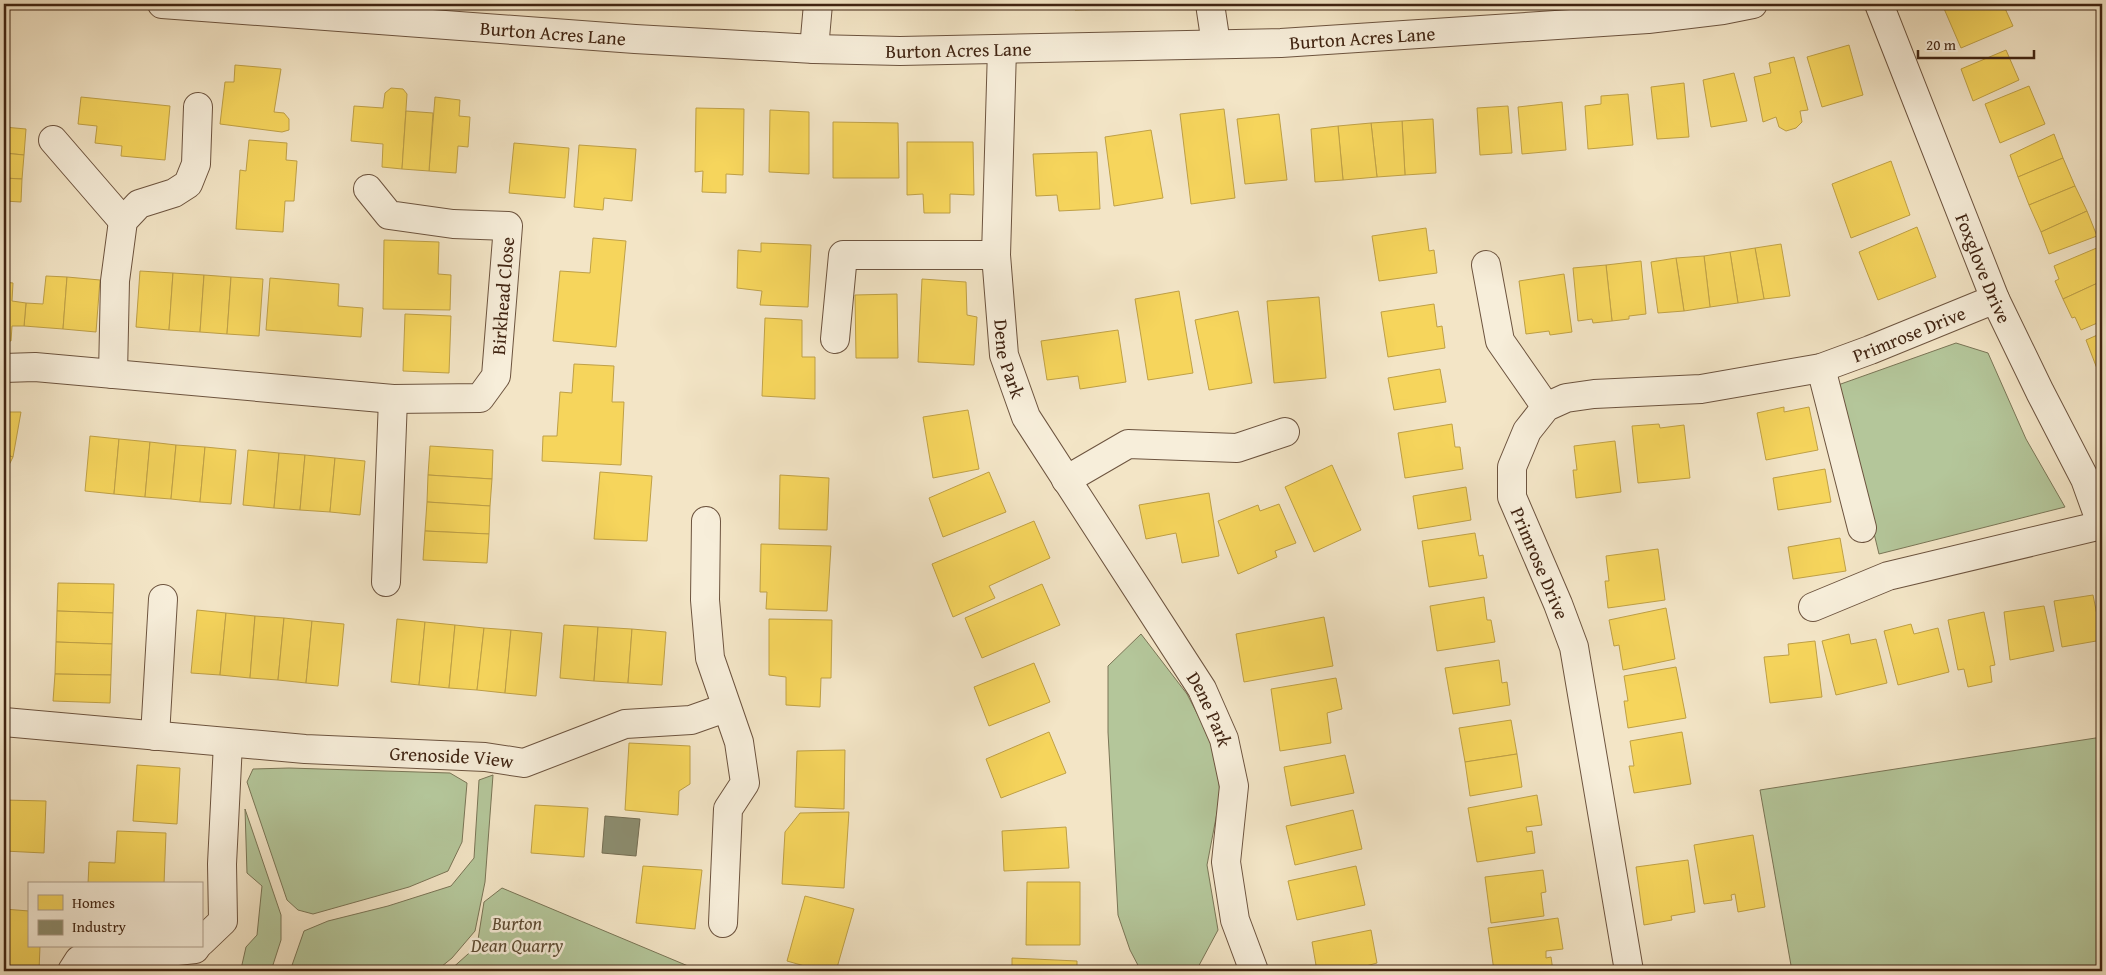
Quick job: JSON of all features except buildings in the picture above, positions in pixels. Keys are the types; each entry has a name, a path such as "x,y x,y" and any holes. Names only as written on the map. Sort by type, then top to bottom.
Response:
{"street":[{"name":"Burton Acres Lane","path":"162,4 441,15 814,49 900,51 1291,42 1572,14 1648,19 1723,10 1753,4"},
{"path":"814,49 818,4"},
{"path":"1210,4 1216,44"},
{"name":"Foxglove Drive","path":"1813,607 1888,576 2102,526 2085,479 1995,299 1879,4"},
{"name":"Dene Park","path":"1002,49 996,255 1004,355 1026,417 1202,689 1224,740 1234,786 1226,862 1235,920 1254,971"},
{"path":"113,374 115,281 122,221 139,204 174,194 188,184 196,164 198,108"},
{"path":"54,140 122,221"},
{"name":"Birkhead Close","path":"4,368 36,367 393,399 480,398 496,376 508,226 454,224 389,215 368,189"},
{"path":"835,340 843,255 996,255"},
{"path":"1486,265 1500,341 1546,408"},
{"name":"Primrose Drive","path":"1629,971 1574,647 1558,604 1512,497 1512,467 1527,431 1546,408 1566,398 1594,394 1701,389 1821,368 1995,299"},
{"path":"1821,368 1862,528"},
{"path":"386,582 393,399"},
{"path":"1066,480 1128,444 1237,448 1285,432"},
{"path":"706,520 705,600 710,658 738,742 745,783 728,809 723,923"},
{"path":"155,736 163,598"},
{"name":"Grenoside View","path":"4,722 305,749 485,757 524,764 625,724 691,720 726,708"},
{"path":"202,941 223,921 222,864 228,743"},
{"path":"72,971 79,960 93,954 150,954 196,948"}],"green space":[{"path":"1956,343 1988,353 2026,439 2065,507 1879,554 1838,385"},
{"path":"1141,634 1187,694 1217,752 1220,797 1207,865 1218,930 1196,971 1141,971 1130,950 1118,915 1108,732 1108,666"},
{"path":"2102,737 2102,971 1792,971 1760,790"},
{"path":"289,768 450,773 467,783 462,842 448,871 409,887 313,914 298,910 287,900 247,782 253,769"},
{"path":"493,775 485,882 475,931 452,958 436,971 290,971 304,931 328,921 388,906 451,886 474,858 479,780"},
{"path":"245,809 281,915 281,940 271,971 237,971 241,969 246,947 257,935 262,886 247,873"},
{"name":"Burton Dean Quarry","path":"502,888 700,971 449,971 477,946 484,902"}]}
